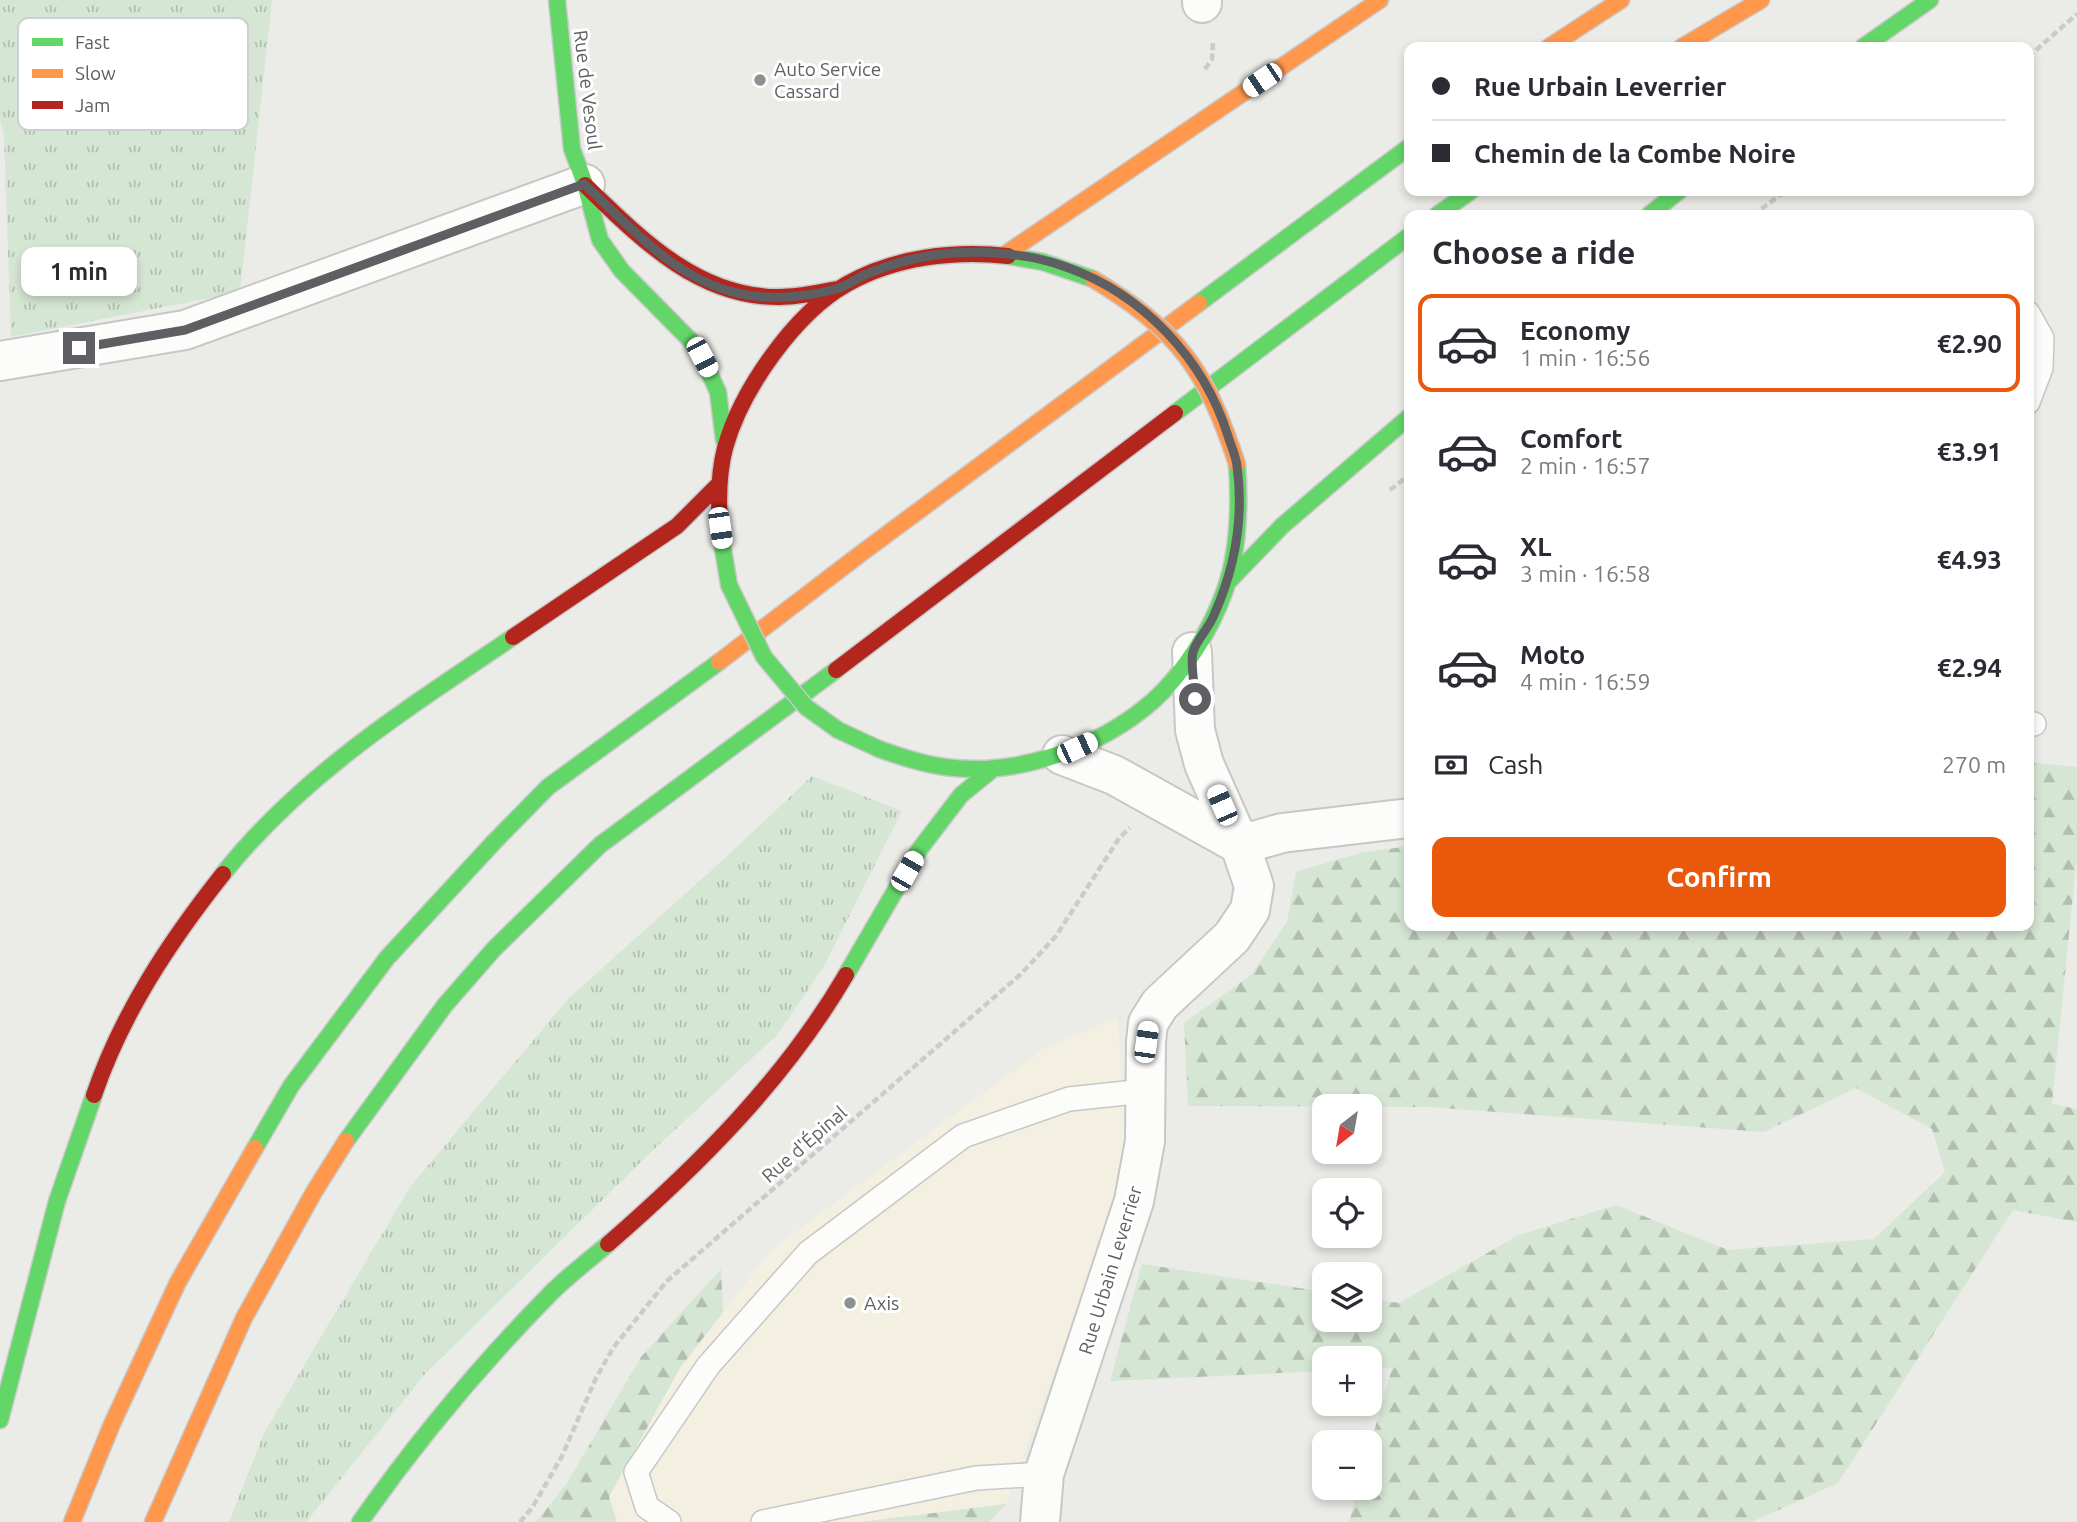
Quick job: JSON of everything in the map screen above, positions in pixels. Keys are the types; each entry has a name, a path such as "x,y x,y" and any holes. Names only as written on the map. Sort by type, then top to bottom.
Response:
{"main road":[{"name":"Rue de Vesoul","path":"557,0 572,149 600,240 622,271 691,341 702,357 718,392 725,449"},
{"path":"1004,255 1380,0"},
{"path":"1557,42 1621,0"},
{"path":"1690,42 1761,0"},
{"path":"1871,42 1930,0"},
{"path":"72,1522 117,1412 178,1282 291,1086 387,958 494,842 548,788 1404,151"},
{"path":"584,184 677,268 712,285 738,294 777,297 839,289"},
{"path":"1444,210 1464,196"},
{"path":"1654,210 1673,196"},
{"path":"153,1522 244,1318 314,1192 355,1127 407,1055 445,1005 494,949 600,845 731,750 1404,240"},
{"path":"940,254 1004,255 1065,266 1093,279 1146,313 1177,341 1211,393 1223,419 1237,464 1240,509 1237,543 1228,582 1213,618 1172,681 1146,707 1092,741 1062,755 993,769 938,768 905,761 838,730 806,707 764,657 729,585 718,512 718,485 725,449 739,407 779,348 804,320 839,289 869,273 905,261 940,254"},
{"path":"1228,582 1282,526 1404,421"},
{"path":"0,1420 57,1201 97,1086 136,999 187,919 241,851 302,790 377,729 677,526 718,485"},
{"path":"360,1522 453,1402 502,1346 554,1291 640,1216 722,1136 777,1076 825,1010 919,850 961,795 993,769"}],"street":[{"path":"0,361 185,330 584,184"},
{"name":"Rue Urbain Leverrier","path":"1040,1522 1044,1474 1134,1201 1145,1141 1148,1023 1160,1004 1233,937 1250,910 1254,886 1240,845 1204,764 1195,730 1192,652"},
{"path":"1062,755 1114,775 1150,807 1240,845 1282,833 1404,819"}],"lane":[{"path":"2034,324 2042,338 2041,368 2034,386"},
{"path":"669,1522 647,1507 636,1472 708,1366 808,1253 963,1136 1069,1099 1146,1091"},
{"path":"763,1522 976,1478 1044,1474"}],"path":[{"path":"2034,52 2077,15"},
{"path":"1760,210 1779,196"},
{"path":"1389,491 1404,479"},
{"name":"Rue d'Épinal","path":"520,1522 532,1508 562,1456 596,1378 613,1348 667,1281 1021,974 1056,936 1120,837 1150,807"}],"shaded area":[{"path":"1118,1017 1128,1170 1006,1504 861,1522 617,1522 608,1497 680,1368 772,1249 1043,1049"}],"green space":[{"path":"0,0 272,0 240,292 11,337 4,136 0,120"},
{"path":"2034,763 2077,767 2077,855 2052,1104 2077,1109 2077,1222 2013,1210 1838,1483 1752,1522 1349,1522 1355,1500 1382,1500 1382,1430 1375,1430 1378,1416 1382,1416 1382,1403 1392,1368 1382,1368 1382,1346 1312,1346 1312,1372 1110,1381 1142,1264 1312,1290 1312,1332 1382,1332 1382,1301 1399,1303 1519,1235 1616,1205 1728,1250 1874,1239 1945,1172 1932,1129 1856,1088 1764,1132 1429,1107 1382,1107 1382,1094 1312,1094 1312,1107 1188,1106 1184,1023 1252,974 1287,922 1296,872 1360,853 1404,847 1404,931 2034,931"},
{"path":"812,776 902,811 823,968 777,1035 649,1154 425,1374 306,1522 229,1522 264,1433 410,1187 568,999"},
{"path":"721,1269 723,1312 680,1368 609,1497 617,1522 536,1522 567,1483 641,1357"},
{"path":"1006,1504 989,1522 861,1522"}],"traffic: fast":[{"path":"557,0 572,149 585,184 600,240 622,271 691,341 702,357 718,392 724,440"},
{"path":"1870,42 1930,0"},
{"path":"1199,303 1404,151"},
{"path":"1444,210 1464,196"},
{"path":"1655,210 1673,196"},
{"path":"1175,413 1404,240"},
{"path":"1008,256 1043,262 1093,279"},
{"path":"1228,582 1282,526 1404,421"},
{"path":"879,749 945,767 1000,768 1056,755 1108,733 1132,718 1164,690 1195,650 1225,590 1237,528 1237,464"},
{"path":"722,543 729,585 764,657 806,707 838,730 879,749"},
{"path":"223,874 254,838 322,774 397,716 513,637"},
{"path":"255,1148 291,1086 387,958 494,842 548,787 719,662"},
{"path":"346,1141 445,1005 494,949 600,845 836,670"},
{"path":"846,975 919,850 961,795 993,769"},
{"path":"0,1420 57,1201 94,1095"},
{"path":"360,1522 427,1432 475,1375 558,1286 608,1244"}],"traffic: slow":[{"path":"1004,255 1380,0"},
{"path":"1557,42 1621,0"},
{"path":"1690,42 1761,0"},
{"path":"1093,279 1147,317 1186,356 1214,403 1237,464"},
{"path":"719,662 1199,303"},
{"path":"153,1522 244,1318 314,1192 346,1141"},
{"path":"72,1522 112,1424 178,1282 255,1148"}],"traffic: jam":[{"path":"585,185 649,244 697,276 723,287 750,295 780,297 839,289"},
{"path":"722,543 719,483 722,460 733,425 772,355 808,314 847,284 885,267 946,255 1008,256"},
{"path":"836,670 1175,413"},
{"path":"513,637 677,526 718,485"},
{"path":"94,1095 119,1035 149,979 184,925 223,874"},
{"path":"608,1244 675,1183 738,1119 796,1050 846,975"}],"place":[{"name":"Auto Service Cassard","path":"760,80"},
{"name":"Axis","path":"850,1303"}],"route":[{"path":"79,348 185,330 584,184 677,268 738,294 777,297 839,289 869,273 905,261 940,254 1004,255 1065,266 1115,291 1146,313 1177,341 1211,393 1223,419 1237,464 1240,509 1237,543 1228,582 1213,618 1192,652 1195,699"}]}
